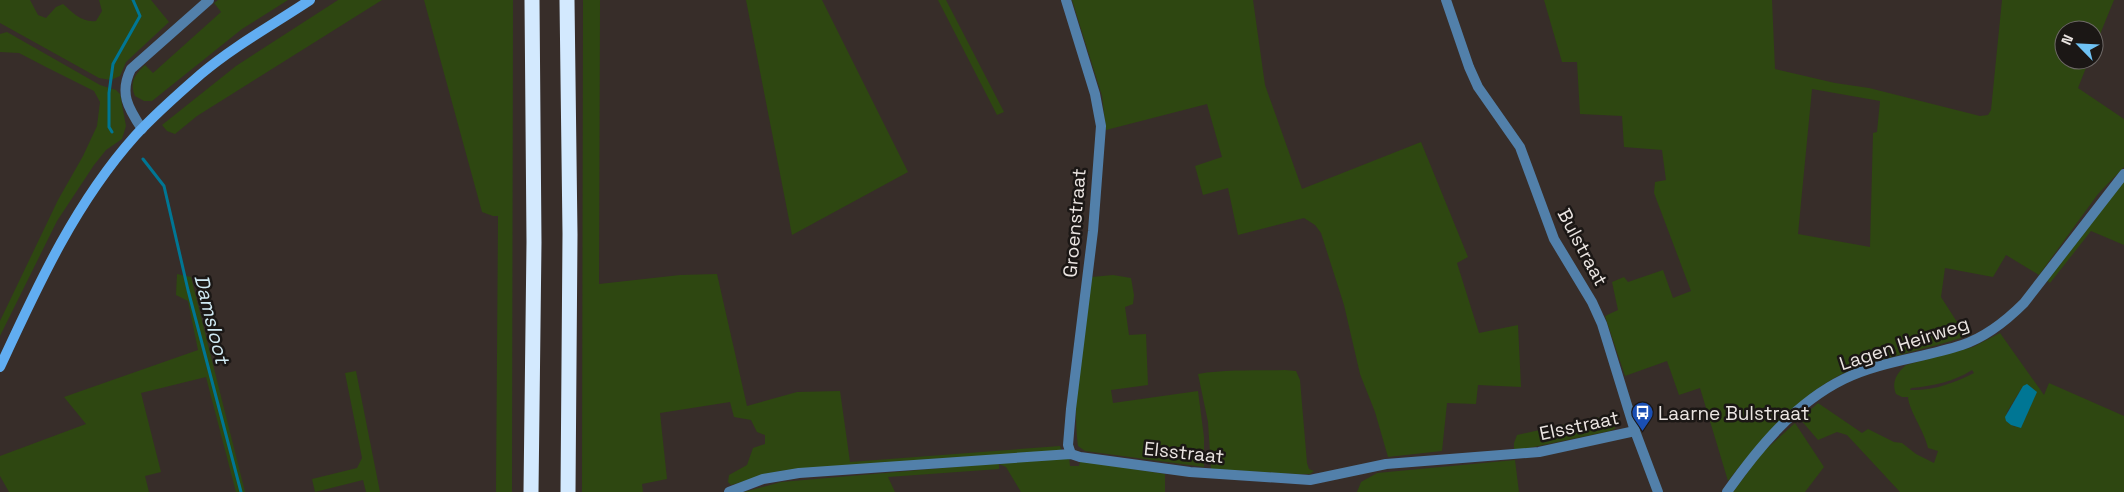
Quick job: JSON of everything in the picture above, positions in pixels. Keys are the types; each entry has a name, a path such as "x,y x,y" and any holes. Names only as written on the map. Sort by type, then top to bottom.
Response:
{"highway":[{"path":"531,492 534,242 532,0"},
{"path":"567,0 570,234 568,492"}],"main road":[{"path":"0,367 40,284 83,207 106,174 142,129 165,105 203,72 310,0"}],"street":[{"path":"142,129 130,112 125,95 126,80 130,69 209,0"},
{"name":"Groenstraat","path":"1066,0 1095,94 1101,126 1093,231 1071,409 1068,445 1071,454"},
{"name":"Bulstraat","path":"1446,0 1469,67 1478,87 1520,147 1554,238 1592,302 1602,324 1634,431 1658,492"},
{"name":"Lagen Heirweg","path":"1727,492 1754,454 1790,418 1822,392 1845,379 1872,368 1963,345 1987,334 2007,320 2024,303 2124,174"},
{"name":"Elsstraat","path":"729,492 763,479 799,473 1071,454 1080,457 1190,472 1310,480 1386,464 1539,452 1634,431"}],"green space":[{"path":"0,0 30,0 38,15 46,18 56,7 63,4 78,16 86,20 96,21 102,11 99,0 151,0 169,22 126,62 120,76 111,80 99,78 0,23"},
{"path":"218,0 288,0 242,29 152,101 144,101 135,96 133,83 138,72 145,65 153,73 221,12 214,3"},
{"path":"338,0 382,0 197,116 175,134 167,131 162,125 236,66"},
{"path":"424,0 513,0 512,492 496,492 498,216 482,212"},
{"path":"583,0 600,0 599,284 680,275 717,274 747,406 797,392 840,391 850,462 1060,446 1062,452 779,471 731,485 728,482 729,475 747,465 753,448 765,444 765,435 757,432 751,420 734,417 730,402 660,413 667,479 642,484 643,492 582,492"},
{"path":"746,0 822,0 908,172 792,235"},
{"path":"938,0 946,0 1004,112 997,115"},
{"path":"1072,0 1253,0 1265,85 1302,189 1421,142 1468,257 1457,263 1479,333 1518,325 1521,387 1478,385 1476,404 1447,403 1442,451 1388,457 1375,412 1360,374 1344,305 1321,233 1315,225 1304,218 1238,235 1228,188 1203,195 1195,166 1222,157 1207,104 1106,130 1102,96"},
{"path":"1544,0 1772,0 1775,69 1835,83 1869,88 1980,116 1988,115 1991,110 2002,0 2114,0 2104,24 2104,20 2054,20 2054,70 2085,70 2078,88 2124,119 2124,167 2098,194 2039,275 2006,255 1993,277 1945,268 1941,297 1966,336 1857,368 1826,383 1795,407 1765,437 1728,481 1700,388 1679,395 1667,361 1625,376 1605,316 1618,310 1612,282 1624,277 1628,282 1663,270 1673,298 1691,291 1654,193 1655,182 1666,180 1662,150 1624,147 1622,116 1580,114 1577,62 1562,62","holes":["1812,89 1880,101 1877,132 1873,133 1870,247 1798,234"]},
{"path":"7,32 100,85 116,90 120,94 126,126 122,139 106,150 94,165 57,221 0,336 0,321 58,200 83,156 97,126 100,102 94,91 19,53 0,52 0,34"},
{"path":"2124,181 2124,245 2091,231 2050,283 2046,280"},
{"path":"177,274 191,277 245,492 236,492 206,377 141,393 161,472 145,476 149,492 9,492 0,476 0,456 86,424 64,397 198,350 188,301 176,295"},
{"path":"1113,275 1131,278 1134,295 1133,304 1125,307 1129,335 1146,334 1148,385 1111,390 1113,403 1198,391 1204,437 1204,467 1085,451 1078,446 1076,404 1092,277"},
{"path":"2000,333 2044,395 2049,383 2124,416 2124,492 1900,492 1847,435 1837,432 1818,440 1800,419 1818,403 1862,433 1868,429 1894,442 1902,443 1916,454 1934,463 1938,451 1928,448 1908,397 1896,394 1894,386 1896,378 1906,365 1973,347","holes":["1972,370 1974,373 1943,386 1910,390 1911,388 1935,385","2023,386 2015,427 2006,421 2007,412"]},
{"path":"356,371 380,492 366,492 363,480 315,492 312,479 357,468 362,458 345,373"},
{"path":"1230,371 1296,371 1300,380 1307,463 1309,469 1314,471 1310,474 1297,474 1211,469 1208,422 1198,374"},
{"path":"1597,417 1616,428 1610,431 1514,451 1517,435"},
{"path":"1795,423 1824,467 1805,492 1733,492 1762,453"},
{"path":"1069,457 1070,466 1079,466 1080,461 1165,474 1165,492 1021,492 1006,467 999,464 999,469 888,477 895,492 744,492 781,482"},
{"path":"1515,460 1519,492 1357,492 1361,482 1377,473"}],"water":[{"path":"2027,384 2037,392 2021,428 2011,425 2006,421 2005,417 2023,386"}],"waterway":[{"name":"Damsloot","path":"112,132 109,127 109,93 113,64 140,16 133,0"},
{"name":"Damsloot","path":"143,159 164,186 188,290 241,492"}],"place":[{"name":"Laarne Bulstraat","path":"1642,432"}]}
